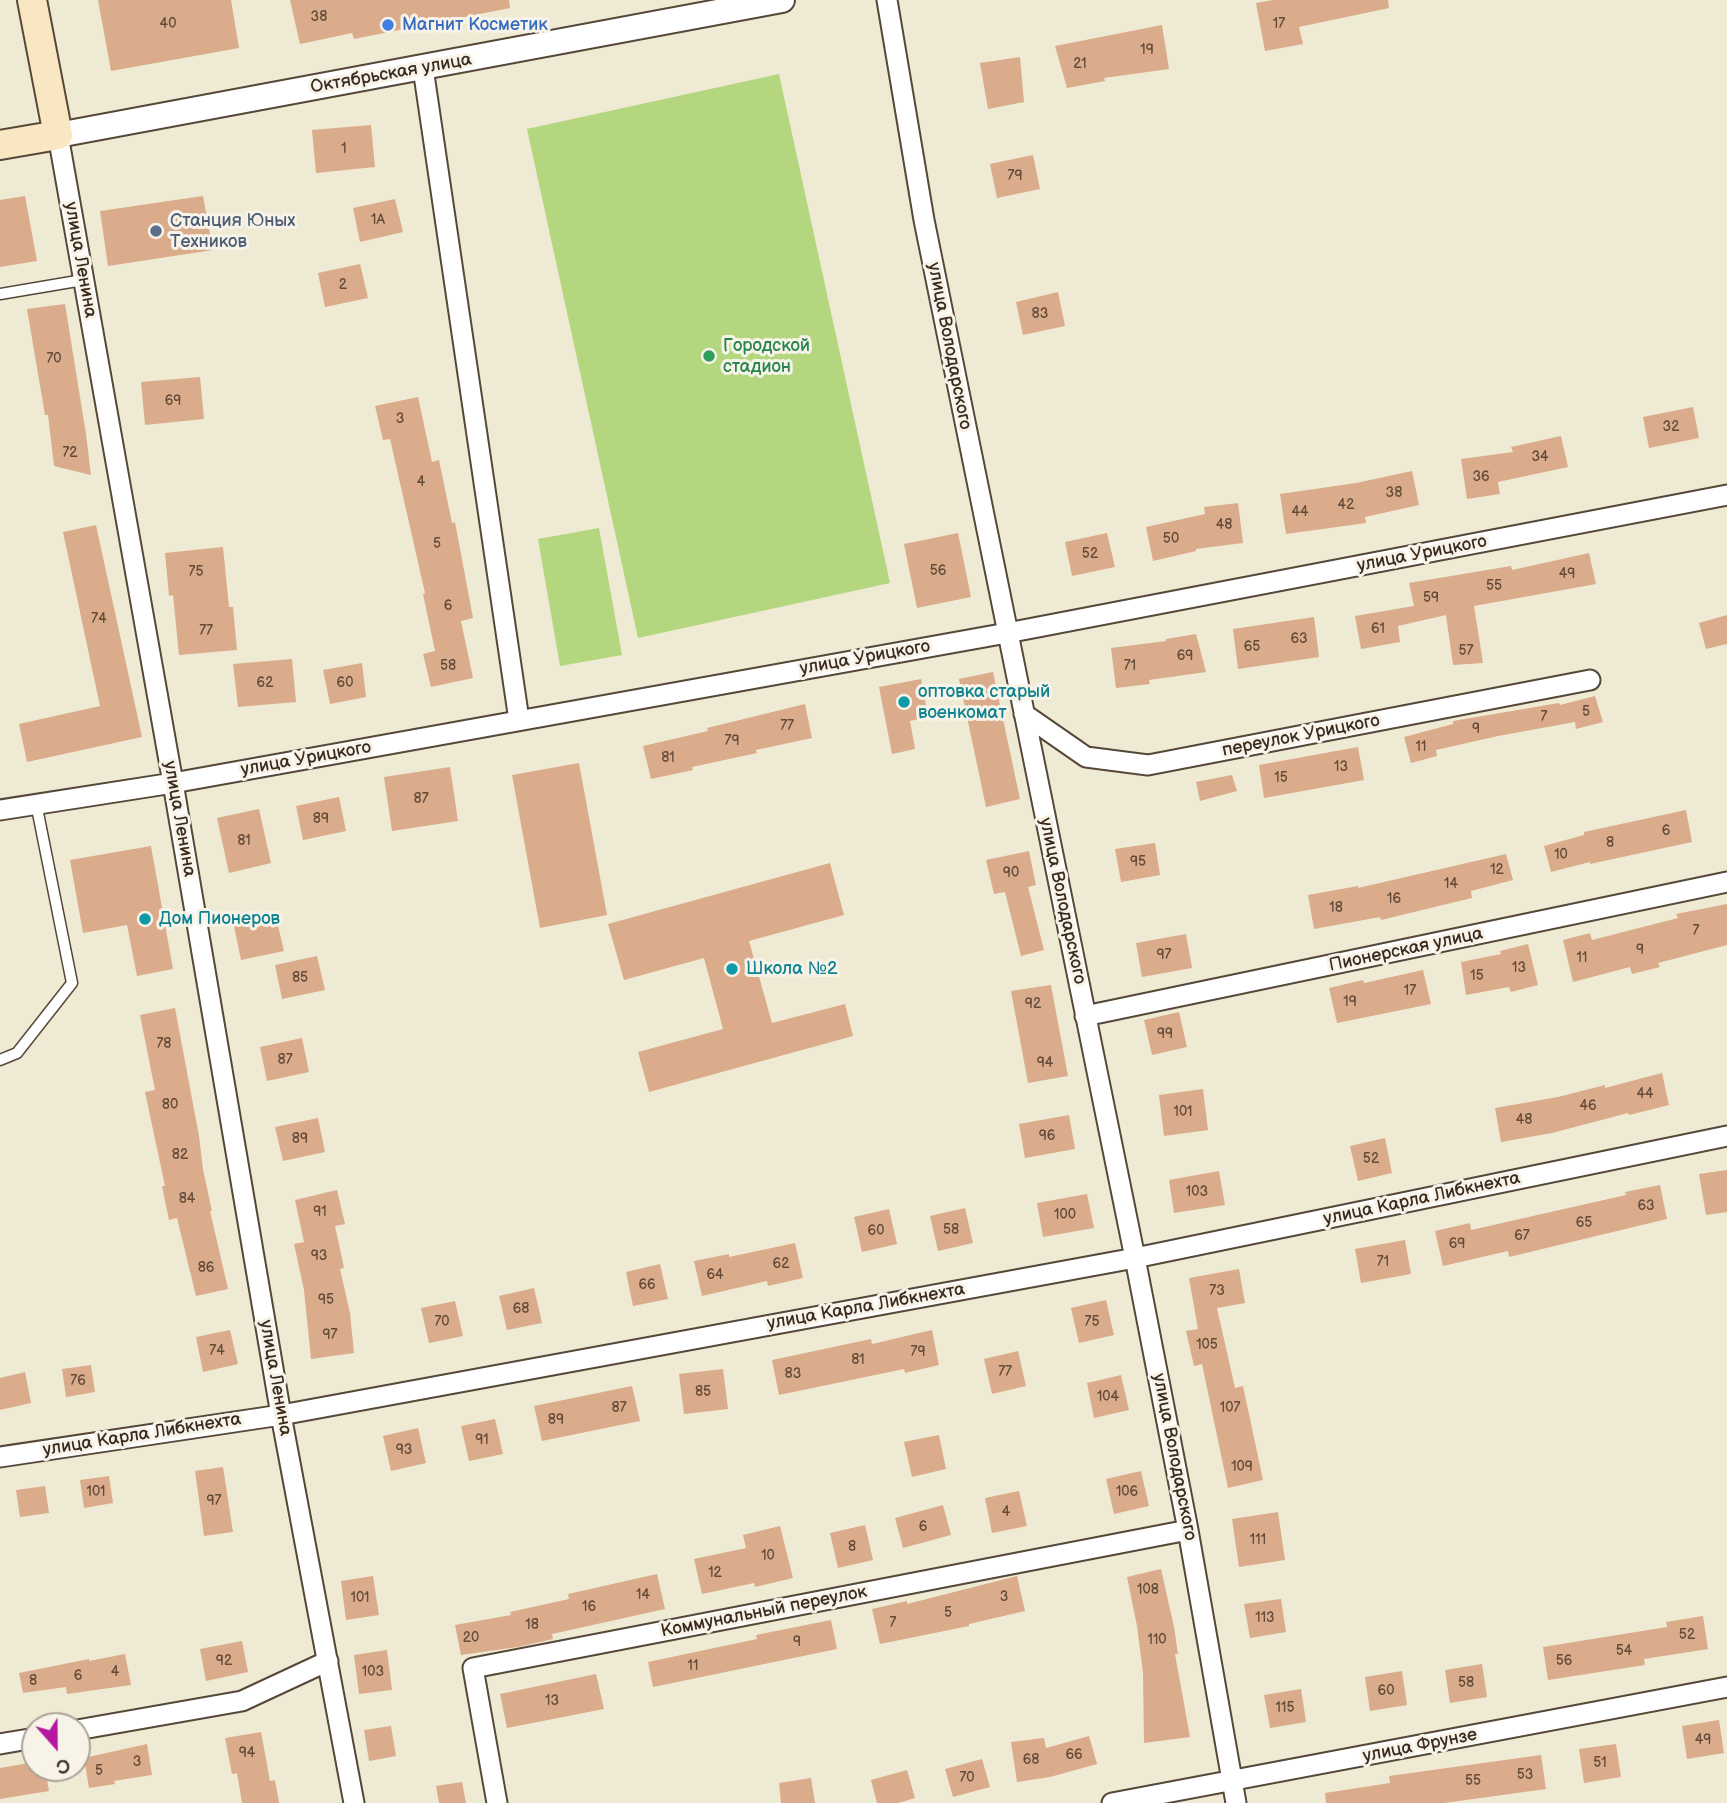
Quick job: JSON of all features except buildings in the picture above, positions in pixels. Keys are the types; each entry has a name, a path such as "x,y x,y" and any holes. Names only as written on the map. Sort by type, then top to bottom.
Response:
{"main road":[{"name":"улица Ленина","path":"32,0 58,135"},
{"name":"Октябрьская улица","path":"0,145 58,135"}],"street":[{"name":"Октябрьская улица","path":"58,135 782,0"},
{"name":"улица Володарского","path":"887,0 924,220 1135,1258 1188,1530 1236,1803"},
{"path":"423,68 519,720"},
{"name":"улица Ленина","path":"58,135 281,1415 354,1803"},
{"name":"улица Урицкого","path":"0,810 173,783 1007,633 1727,495"},
{"name":"переулок Урицкого","path":"1024,714 1086,757 1148,765 1590,680"},
{"name":"Пионерская улица","path":"1086,1016 1727,882"},
{"name":"улица Карла Либкнехта","path":"0,1457 281,1415 1135,1258 1727,1136"},
{"name":"Коммунальный переулок","path":"497,1803 474,1668 1188,1530"},
{"path":"91,1728 242,1701 328,1661"},
{"name":"улица Фрунзе","path":"1112,1803 1727,1687"},
{"path":"0,1744 21,1740"}],"lane":[{"path":"0,294 83,280"},
{"path":"0,1060 17,1052 72,983 36,803"}],"green space":[{"name":"Городской стадион","path":"779,74 890,583 638,638 527,129"},
{"path":"599,528 622,655 560,666 538,539"}],"place":[{"name":"Магнит Косметик","path":"388,25"},
{"name":"Станция Юных Техников","path":"156,231"},
{"name":"Городской стадион","path":"709,356"},
{"name":"оптовка старый военкомат","path":"904,702"},
{"name":"Дом Пионеров","path":"145,919"},
{"name":"Школа №2","path":"732,969"}]}
